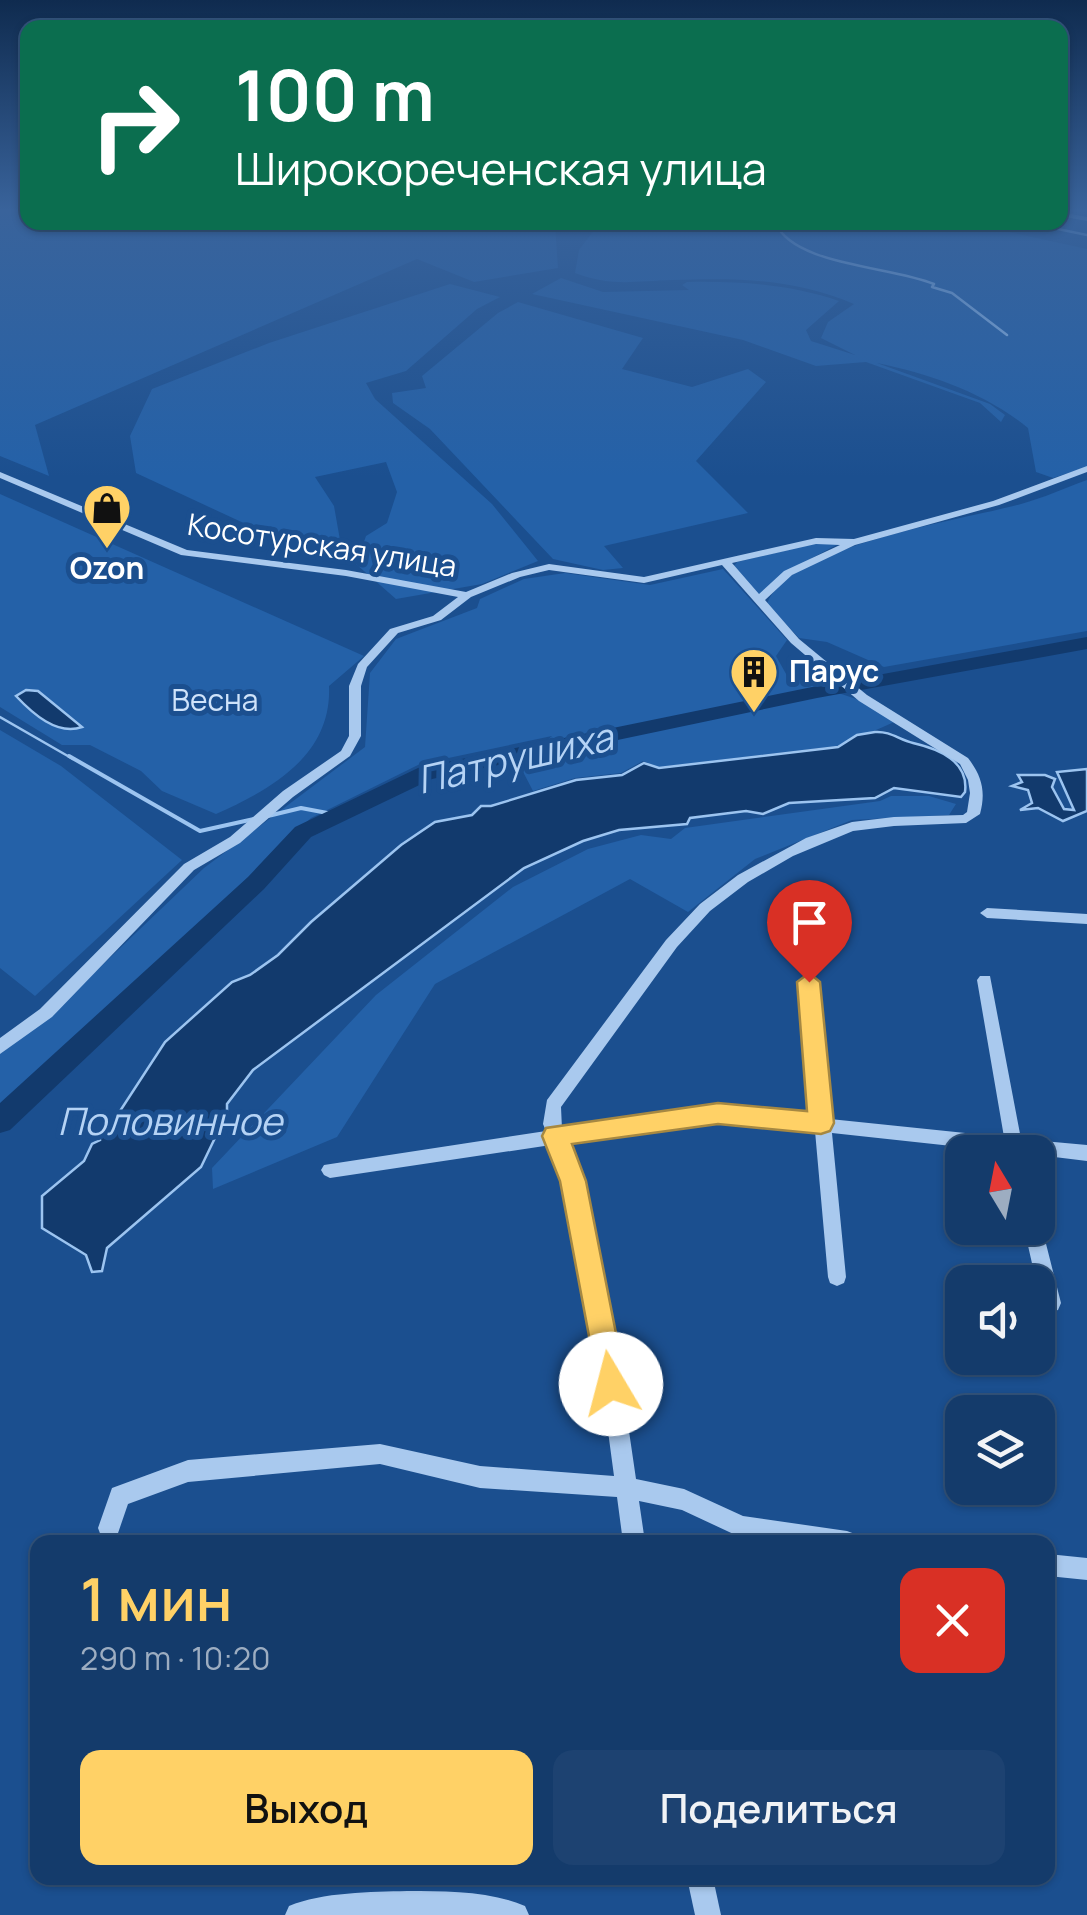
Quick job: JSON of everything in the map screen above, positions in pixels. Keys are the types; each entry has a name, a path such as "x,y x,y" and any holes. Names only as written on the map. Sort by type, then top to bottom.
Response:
{"street":[{"path":"758,602 788,573 854,542 996,503 1087,470"},
{"name":"Косотурская улица","path":"0,475 185,553 346,573 467,595 516,575 549,567 644,580 816,541 854,542"},
{"path":"633,1535 607,1350 573,1181 555,1136 553,1105 691,921 754,872 835,831 966,819 973,814 977,790 964,760 858,694 795,640 726,563"},
{"path":"0,1047 46,1012 189,866 235,840 346,754 356,736 355,686 362,666 394,631 437,618 467,595"},
{"path":"986,913 1087,918"},
{"path":"985,980 1012,1135"},
{"path":"809,982 837,1277"},
{"path":"330,1170 718,1114 945,1140"},
{"path":"1055,1152 1087,1153"},
{"path":"109,1528 120,1496 188,1470 380,1454 480,1477 623,1487 684,1500 742,1528 794,1535"},
{"path":"1055,1566 1087,1570"},
{"path":"702,1885 708,1915"},
{"path":"298,1915 469,1904 516,1915"}],"green space":[{"path":"0,298 326,298 35,425 49,476 0,456"},
{"path":"406,298 497,298 477,309 406,371 366,383 375,399 492,504 538,561 482,584 396,599 356,564 366,536 387,523 397,492 386,462 315,477 334,506 340,540 265,533 136,473 130,436 152,389 269,343"},
{"path":"552,298 829,298 839,301 806,330 811,341 855,355 821,338 828,322 854,304 840,298 1087,298 1087,467 1053,478 1036,472 1028,428 976,395 917,373 877,363 990,404 1005,415 1001,422 980,403 866,362 816,366 743,340"},
{"path":"518,302 643,338 622,369 692,387 748,369 766,382 696,461 748,513 604,546 623,568 603,570 553,559 430,429 393,403 392,393 426,388 422,376 498,313"},
{"path":"1087,480 1087,631 884,667 827,642 799,638 767,604 782,583 807,566 841,551 921,527 1021,504"},
{"name":"Весна","path":"0,494 364,656 329,686 327,710 309,750 277,781 216,814 162,791 141,771 90,745 62,745 0,707"},
{"path":"821,542 842,542 784,573 760,596 733,567 737,562"},
{"path":"723,569 787,640 776,656 790,681 800,680 868,703 898,720 837,746 659,767 643,761 621,773 575,778 533,791 519,764 552,736 420,764 311,818 0,1111 0,1054 53,1012 204,868 365,747 370,673 396,639 477,608 480,599 524,579 565,573 650,585"},
{"path":"0,730 61,766 182,860 35,996 0,968"},
{"path":"891,796 929,796 956,804 949,815 852,820 755,859 688,912 630,879 435,984 337,1137 213,1189 212,1168 376,995 513,887 588,849 641,835 671,839 685,828 880,801"}],"water":[{"path":"26,690 38,691 82,727 63,728 46,721 16,696"},
{"name":"Половинное","path":"875,732 950,758 962,772 965,792 961,797 894,788 875,798 789,803 763,814 746,811 690,818 687,824 619,830 583,841 524,868 253,1070 227,1104 227,1113 201,1167 107,1248 102,1271 92,1272 86,1255 42,1228 42,1196 84,1161 92,1144 100,1140 99,1132 109,1128 165,1042 232,982 250,975 278,955 401,845 435,822 472,815 481,806 576,780 622,775 644,763 659,768 838,747 857,735"},
{"path":"1087,769 1087,811 1063,821 1038,808 1020,810 1032,803 1028,790 1012,786 1022,782 1018,775 1055,779 1052,787 1064,809 1074,810 1057,772"}],"waterway":[{"path":"959,298 1007,335"},
{"name":"Патрушиха","path":"0,1121 256,883 303,832 426,773 817,692 1087,643"},
{"path":"0,717 73,759"},
{"path":"69,756 200,831 254,819"},
{"path":"268,816 301,808 338,815"}],"place":[{"name":"Ozon","path":"107,550"},
{"name":"Парус","path":"754,714"}],"route":[{"path":"611,1384 573,1181 555,1136 718,1114 821,1123 809,982"}]}
